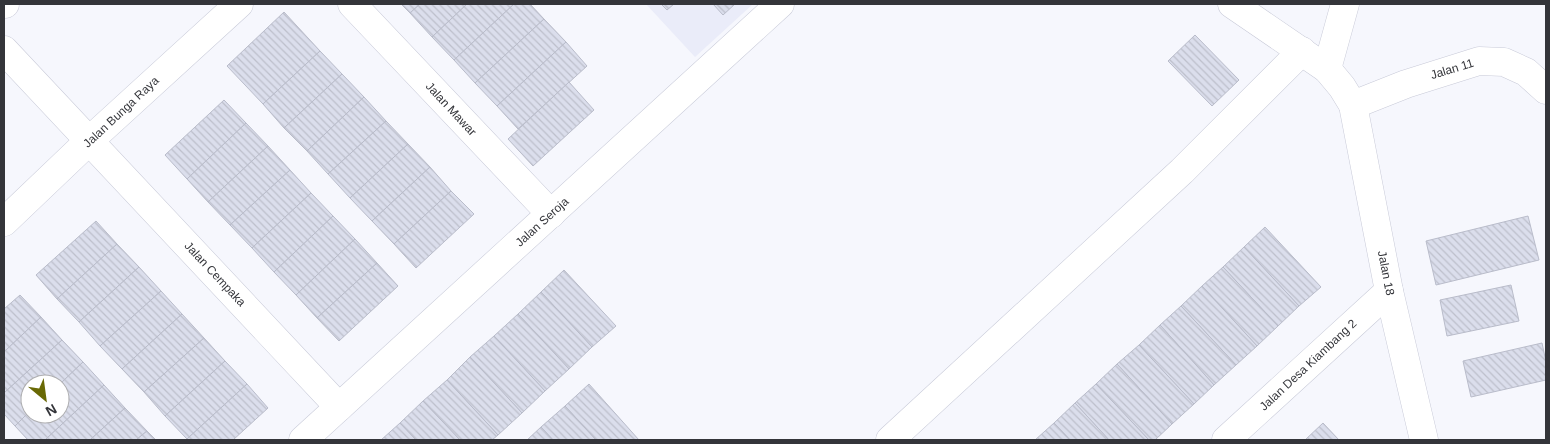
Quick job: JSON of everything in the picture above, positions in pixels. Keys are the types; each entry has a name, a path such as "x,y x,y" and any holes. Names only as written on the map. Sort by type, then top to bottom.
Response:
{"street":[{"name":"Jalan Bunga Raya","path":"4,222 90,140 239,4"},
{"name":"Jalan Mawar","path":"352,4 551,214"},
{"name":"Jalan Seroja","path":"303,440 780,4"},
{"path":"1232,4 1327,69 1342,87 1353,105"},
{"path":"1327,69 1345,4"},
{"name":"Jalan Cempaka","path":"4,50 339,407"},
{"path":"890,440 1182,172 1302,51"},
{"name":"Jalan 11","path":"1353,105 1406,84 1479,61 1504,62 1526,72 1546,90"},
{"name":"Jalan 18","path":"1353,105 1389,291 1424,440"},
{"name":"Jalan Desa Kiambang 2","path":"1226,440 1389,291"}],"shaded area":[{"path":"646,4 753,4 695,57"}],"building":[{"path":"401,4 420,4 410,13"},
{"path":"420,4 467,4 432,37 410,13"},
{"path":"467,4 514,4 454,60 432,37"},
{"path":"514,4 530,4 544,19 475,83 454,60"},
{"path":"661,4 674,4 667,10"},
{"path":"713,4 735,4 723,15"},
{"path":"284,12 320,51 263,104 227,66"},
{"path":"544,19 566,42 497,106 475,83"},
{"path":"1195,35 1239,80 1212,106 1168,61"},
{"path":"566,42 587,66 518,129 497,106"},
{"path":"320,51 342,74 284,128 263,104"},
{"path":"342,74 364,97 307,151 284,128"},
{"path":"569,82 594,110 533,166 508,139"},
{"path":"364,97 386,121 328,174 307,151"},
{"path":"224,100 246,123 187,179 165,155"},
{"path":"386,121 408,144 350,198 328,174"},
{"path":"246,123 268,146 208,202 187,179"},
{"path":"408,144 430,167 372,221 350,198"},
{"path":"268,146 290,170 230,225 208,202"},
{"path":"430,167 451,191 394,244 372,221"},
{"path":"290,170 311,193 252,248 230,225"},
{"path":"451,191 474,214 416,268 394,244"},
{"path":"311,193 333,216 274,272 252,248"},
{"path":"333,216 355,239 296,295 274,272"},
{"path":"1528,216 1539,260 1436,285 1426,241"},
{"path":"96,221 117,244 57,299 36,275"},
{"path":"1265,227 1321,287 1299,306 1244,247"},
{"path":"355,239 377,263 317,318 296,295"},
{"path":"117,244 139,267 79,322 57,299"},
{"path":"1244,247 1299,306 1278,326 1223,267"},
{"path":"377,263 398,286 339,341 317,318"},
{"path":"139,267 161,291 100,346 79,322"},
{"path":"1223,267 1278,326 1257,346 1202,286"},
{"path":"564,270 616,326 592,347 541,292"},
{"path":"1511,285 1519,321 1447,336 1440,300"},
{"path":"1202,286 1257,346 1236,365 1181,306"},
{"path":"161,291 182,314 122,369 100,346"},
{"path":"541,292 592,347 569,369 518,314"},
{"path":"20,295 41,317 4,352 4,309"},
{"path":"1181,306 1236,365 1214,385 1160,325"},
{"path":"182,314 204,338 144,392 122,369"},
{"path":"518,314 569,369 545,391 494,336"},
{"path":"41,317 62,340 25,374 20,374 20,378 4,393 4,352"},
{"path":"1160,325 1214,385 1194,404 1139,345"},
{"path":"494,336 545,391 522,413 470,357"},
{"path":"204,338 225,361 165,416 144,392"},
{"path":"62,340 83,362 70,374 25,374"},
{"path":"1542,343 1546,362 1546,380 1471,397 1463,361"},
{"path":"1139,345 1194,404 1172,424 1117,364"},
{"path":"470,357 522,413 498,435 447,380"},
{"path":"225,361 247,384 187,439 165,416"},
{"path":"83,362 104,385 70,417 70,374"},
{"path":"1117,364 1172,424 1155,440 1149,440 1096,384"},
{"path":"20,378 20,421 15,426 4,414 4,393"},
{"path":"447,380 498,435 492,440 460,440 423,401"},
{"path":"247,384 268,408 233,440 187,439"},
{"path":"589,384 639,440 596,440 565,406"},
{"path":"1096,384 1149,440 1109,440 1075,403"},
{"path":"104,385 125,408 90,440 45,440 62,424 70,424 70,417"},
{"path":"423,401 460,440 416,440 400,423"},
{"path":"1075,403 1109,440 1070,440 1054,423"},
{"path":"565,406 596,440 553,440 541,427"},
{"path":"125,408 147,431 136,440 90,440"},
{"path":"20,421 20,424 62,424 45,440 28,440 15,426"},
{"path":"400,423 416,440 381,440"},
{"path":"1054,423 1070,440 1035,440"},
{"path":"1323,423 1339,440 1305,440"},
{"path":"541,427 553,440 527,440"},
{"path":"147,431 156,440 136,440"}]}
